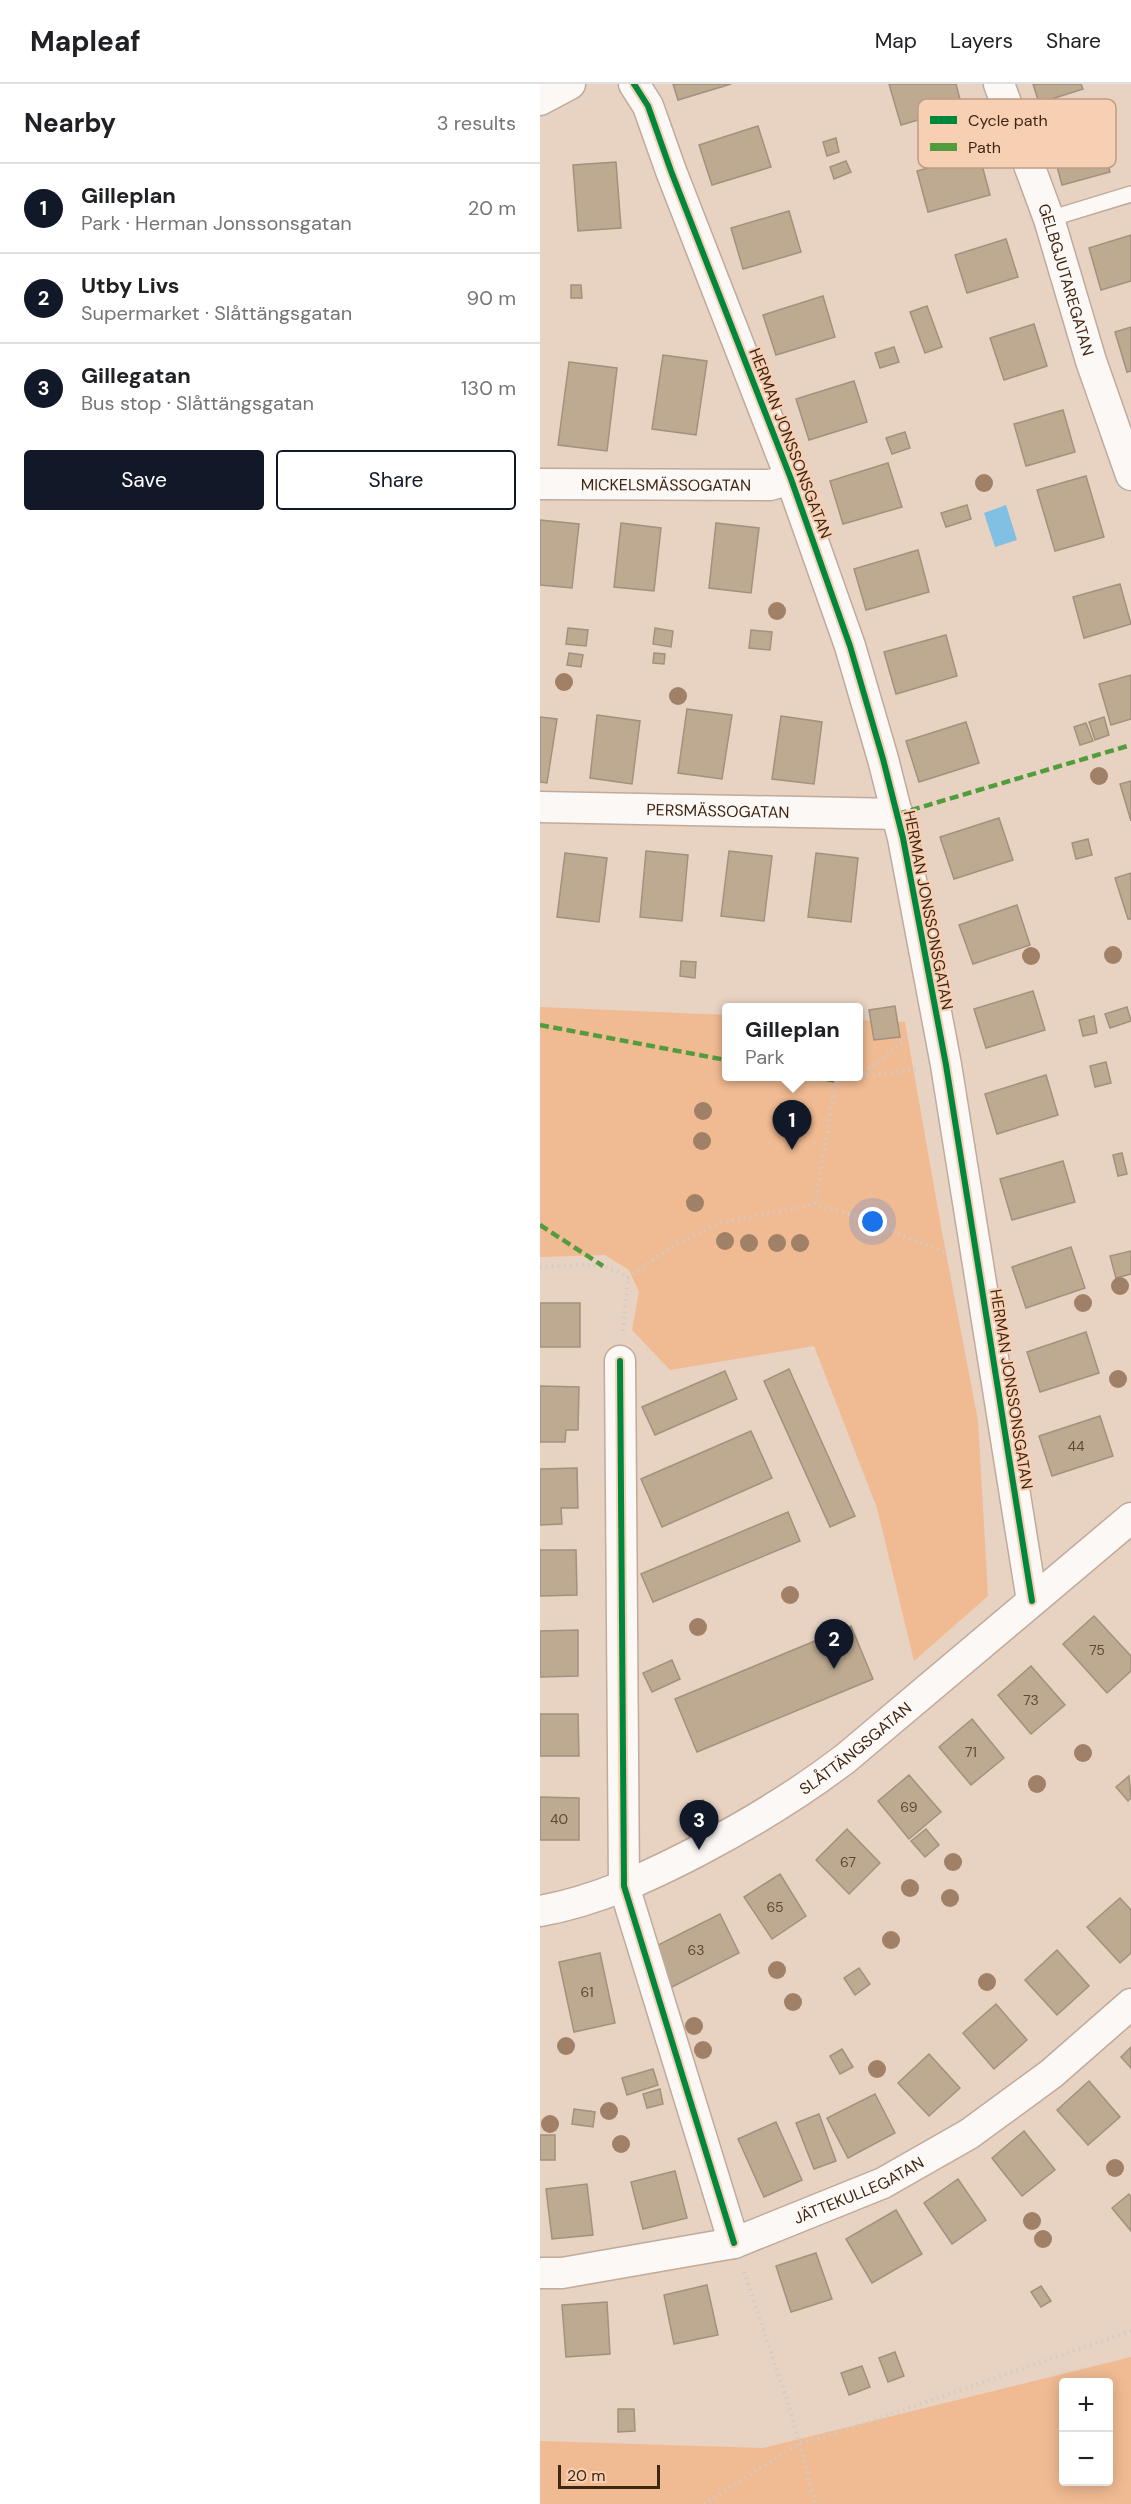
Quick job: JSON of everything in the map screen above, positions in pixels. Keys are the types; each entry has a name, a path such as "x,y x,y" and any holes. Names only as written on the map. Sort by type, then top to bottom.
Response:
{"street":[{"path":"540,100 570,84"},
{"name":"HERMAN JONSSONSGATAN","path":"633,84 648,106 791,479 850,646 898,814 946,1065 1032,1601"},
{"name":"GELBGJUTAREGATAN","path":"999,84 1005,99"},
{"name":"GELBGJUTAREGATAN","path":"1030,168 1049,219 1091,361 1131,475"},
{"name":"MICKELSMÄSSOGATAN","path":"540,484 770,485 791,479"},
{"name":"PERSMÄSSOGATAN","path":"540,807 898,814"},
{"path":"621,1361 624,1887 735,2243"},
{"name":"SLÅTTÄNGSGATAN","path":"540,1911 570,1906 624,1887 742,1828 803,1792 1131,1518"},
{"name":"JÄTTEKULLEGATAN","path":"540,2272 562,2273 735,2243 883,2183 964,2137 1051,2074 1131,2004"}],"lane":[{"path":"1049,219 1131,194"}],"path":[{"path":"863,1074 901,1043 914,1018 934,1009"},
{"path":"863,1077 946,1065"},
{"path":"815,1204 836,1081"},
{"path":"621,1361 628,1278 672,1246 719,1223 815,1204 856,1216 952,1255 977,1256"},
{"path":"540,1267 603,1266 619,1271 628,1278"},
{"path":"735,2243 800,2443 816,2504"},
{"path":"704,2504 800,2443 834,2434 1131,2331"}],"shaded area":[{"path":"540,1007 722,1015 722,1081 863,1081 863,1020 905,1022 978,1421 988,1596 914,1661 877,1508 814,1346 670,1370 632,1330 639,1292 629,1270 605,1255 540,1257"},
{"path":"1131,2357 1131,2504 540,2504 540,2441 763,2448"}],"water":[{"path":"1006,505 1017,540 995,547 984,513"}],"building":[{"path":"673,84 731,84 678,100"},
{"path":"889,84 956,84 960,99 918,99 918,120 901,125"},
{"path":"1033,84 1081,84 1083,89 1052,99 1038,99"},
{"path":"758,126 771,167 712,185 699,145"},
{"path":"836,138 839,152 827,156 823,142"},
{"path":"846,161 851,172 834,179 830,167"},
{"path":"616,162 621,228 578,231 573,165"},
{"path":"928,168 983,168 990,195 928,212 917,171"},
{"path":"1057,168 1109,168 1110,172 1062,185"},
{"path":"789,211 801,252 743,269 731,228"},
{"path":"1131,235 1131,281 1101,290 1089,248"},
{"path":"1006,239 1018,277 967,293 955,255"},
{"path":"571,285 581,285 582,298 571,298"},
{"path":"823,296 835,337 776,355 763,315"},
{"path":"927,306 942,347 925,353 910,312"},
{"path":"1034,324 1047,366 1004,380 990,338"},
{"path":"1131,327 1131,371 1127,372 1115,332"},
{"path":"894,347 899,362 880,368 875,353"},
{"path":"663,355 707,361 696,435 652,429"},
{"path":"569,362 617,368 607,451 558,445"},
{"path":"854,381 867,422 809,440 796,399"},
{"path":"1063,410 1075,452 1026,466 1014,424"},
{"path":"905,432 910,448 892,454 886,438"},
{"path":"888,463 902,507 843,524 830,481"},
{"path":"1086,476 1104,537 1055,551 1037,490"},
{"path":"967,505 971,519 946,527 941,513"},
{"path":"540,520 579,524 572,588 540,585"},
{"path":"621,523 661,528 654,591 614,587"},
{"path":"716,523 759,528 751,593 709,588"},
{"path":"918,550 929,592 866,610 854,569"},
{"path":"1120,584 1131,624 1084,638 1073,597"},
{"path":"568,628 588,630 586,646 566,644"},
{"path":"655,628 673,631 671,647 653,644"},
{"path":"751,630 772,632 770,650 749,648"},
{"path":"946,635 957,676 896,694 884,652"},
{"path":"569,653 583,655 581,667 567,665"},
{"path":"654,653 665,654 664,664 653,663"},
{"path":"1131,675 1131,719 1111,725 1099,684"},
{"path":"687,709 732,715 722,779 678,773"},
{"path":"597,715 640,721 632,784 590,778"},
{"path":"781,716 822,722 814,784 772,779"},
{"path":"540,717 557,719 547,783 540,782"},
{"path":"1104,717 1109,735 1095,740 1089,722"},
{"path":"966,722 979,763 919,782 906,741"},
{"path":"1086,723 1093,741 1080,745 1074,727"},
{"path":"1131,781 1131,821 1120,784"},
{"path":"999,818 1013,860 954,879 940,837"},
{"path":"1088,839 1092,855 1076,859 1072,843"},
{"path":"646,851 688,855 682,921 640,917"},
{"path":"729,851 772,856 764,921 721,916"},
{"path":"565,853 607,858 599,922 557,917"},
{"path":"816,853 858,858 851,922 808,917"},
{"path":"1131,873 1131,919 1128,919 1115,878"},
{"path":"1017,905 1030,945 973,964 959,925"},
{"path":"681,961 696,962 695,978 680,976"},
{"path":"1033,991 1045,1030 986,1048 974,1009"},
{"path":"895,1006 900,1037 874,1040 869,1010"},
{"path":"1127,1007 1131,1021 1110,1028 1105,1014"},
{"path":"1094,1016 1097,1033 1083,1036 1079,1020"},
{"path":"1106,1062 1111,1083 1095,1087 1090,1066"},
{"path":"1046,1075 1058,1115 997,1134 985,1094"},
{"path":"1122,1153 1127,1174 1118,1176 1113,1155"},
{"path":"1063,1161 1075,1202 1012,1220 1000,1179"},
{"path":"1071,1247 1085,1288 1026,1308 1012,1267"},
{"path":"1131,1251 1131,1274 1116,1278 1110,1256"},
{"path":"540,1303 580,1303 580,1347 540,1347"},
{"path":"1086,1332 1099,1373 1040,1392 1027,1352"},
{"path":"789,1369 855,1516 830,1527 764,1381"},
{"path":"725,1371 737,1399 655,1435 642,1407"},
{"path":"540,1386 579,1387 578,1430 566,1430 565,1442 540,1442"},
{"path":"1100,1416 1113,1456 1052,1476 1039,1436"},
{"path":"751,1431 772,1478 662,1527 641,1479"},
{"path":"577,1468 578,1508 561,1508 562,1524 540,1525 540,1469"},
{"path":"788,1512 800,1541 653,1602 641,1574"},
{"path":"540,1550 576,1550 577,1595 540,1596"},
{"path":"1094,1616 1131,1656 1131,1671 1107,1693 1063,1644"},
{"path":"851,1626 873,1679 697,1752 675,1699"},
{"path":"578,1630 578,1676 540,1677 540,1631"},
{"path":"672,1660 680,1679 652,1692 643,1673"},
{"path":"1031,1666 1065,1705 1031,1734 998,1695"},
{"path":"540,1714 578,1714 579,1756 540,1756"},
{"path":"972,1719 1004,1758 971,1785 939,1747"},
{"path":"909,1775 941,1812 909,1839 878,1801"},
{"path":"1129,1776 1131,1798 1128,1801 1116,1787"},
{"path":"540,1797 579,1798 579,1840 540,1840"},
{"path":"703,1800 707,1807 693,1815 689,1808"},
{"path":"847,1829 880,1863 849,1894 816,1860"},
{"path":"926,1829 939,1845 925,1857 911,1841"},
{"path":"780,1874 806,1916 772,1939 744,1897"},
{"path":"1120,1898 1131,1910 1131,1953 1120,1963 1087,1927"},
{"path":"720,1914 739,1953 672,1987 652,1948"},
{"path":"1057,1950 1089,1986 1057,2015 1025,1980"},
{"path":"600,1953 615,2023 574,2032 559,1962"},
{"path":"859,1968 870,1984 855,1995 844,1978"},
{"path":"996,2004 1027,2040 994,2069 963,2033"},
{"path":"1131,2047 1131,2068 1121,2057"},
{"path":"842,2049 853,2067 840,2074 830,2056"},
{"path":"929,2054 960,2088 929,2116 898,2083"},
{"path":"653,2069 658,2085 627,2095 622,2078"},
{"path":"1089,2081 1120,2117 1088,2145 1057,2110"},
{"path":"660,2089 663,2104 647,2108 643,2094"},
{"path":"875,2094 895,2133 848,2158 827,2118"},
{"path":"574,2109 595,2112 593,2127 572,2124"},
{"path":"819,2114 836,2161 814,2169 796,2123"},
{"path":"776,2122 802,2180 764,2197 738,2139"},
{"path":"1024,2131 1055,2170 1022,2196 992,2158"},
{"path":"540,2135 555,2135 555,2160 540,2160"},
{"path":"675,2171 687,2218 643,2229 631,2182"},
{"path":"958,2179 986,2220 952,2244 924,2203"},
{"path":"587,2184 593,2235 552,2239 546,2189"},
{"path":"1129,2194 1131,2197 1131,2231 1112,2208"},
{"path":"896,2210 922,2254 872,2283 846,2239"},
{"path":"816,2253 832,2299 791,2312 776,2266"},
{"path":"707,2285 718,2335 674,2344 664,2295"},
{"path":"1041,2286 1051,2301 1041,2307 1031,2292"},
{"path":"607,2302 610,2354 566,2357 562,2305"},
{"path":"895,2352 904,2376 888,2382 879,2358"},
{"path":"862,2366 870,2387 849,2395 841,2373"},
{"path":"618,2409 634,2409 635,2431 618,2432"}],"marked path":[{"path":"898,814 1131,745"},
{"path":"540,1025 722,1059"},
{"path":"540,1225 603,1266"}],"cycle path":[{"path":"634,84 648,106 791,479 850,646 883,759 903,838 946,1065 1032,1601"},
{"path":"620,1361 624,1886 734,2243"}],"place":[{"name":"Gilleplan","path":"792,1150"},
{"name":"Utby Livs","path":"834,1669"},
{"name":"Gillegatan","path":"699,1850"}]}
